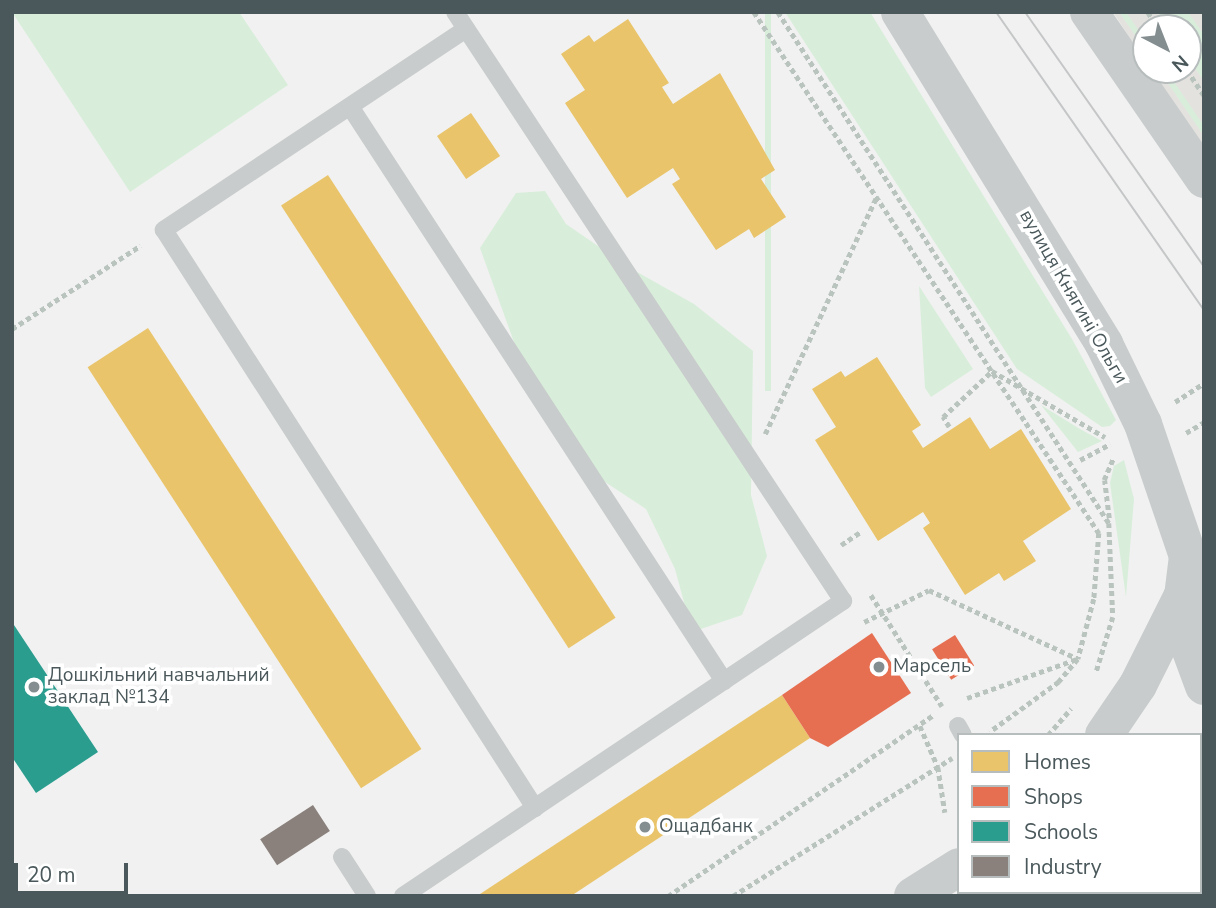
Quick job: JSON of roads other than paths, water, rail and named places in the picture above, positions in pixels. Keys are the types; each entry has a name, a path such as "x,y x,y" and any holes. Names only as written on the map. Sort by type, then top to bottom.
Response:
{"main road":[{"name":"вулиця Княгині Ольги","path":"900,12 1104,344 1143,424 1188,556 1183,595 1187,640 1204,686"},
{"path":"1089,12 1204,179"},
{"path":"1188,556 1204,513"},
{"path":"1105,733 1138,685 1183,595"},
{"path":"914,896 957,868"}],"lane":[{"path":"403,896 843,601 455,12"},
{"path":"466,29 164,230 535,808"},
{"path":"351,108 724,681"},
{"path":"342,857 367,896"}],"tram line":[{"path":"996,12 1204,310"},
{"path":"1025,12 1204,267"}],"place":[{"name":"Марсель","path":"879,667"},
{"name":"Дошкільний навчальний заклад №134","path":"34,687"},
{"name":"Ощадбанк","path":"645,827"}]}
